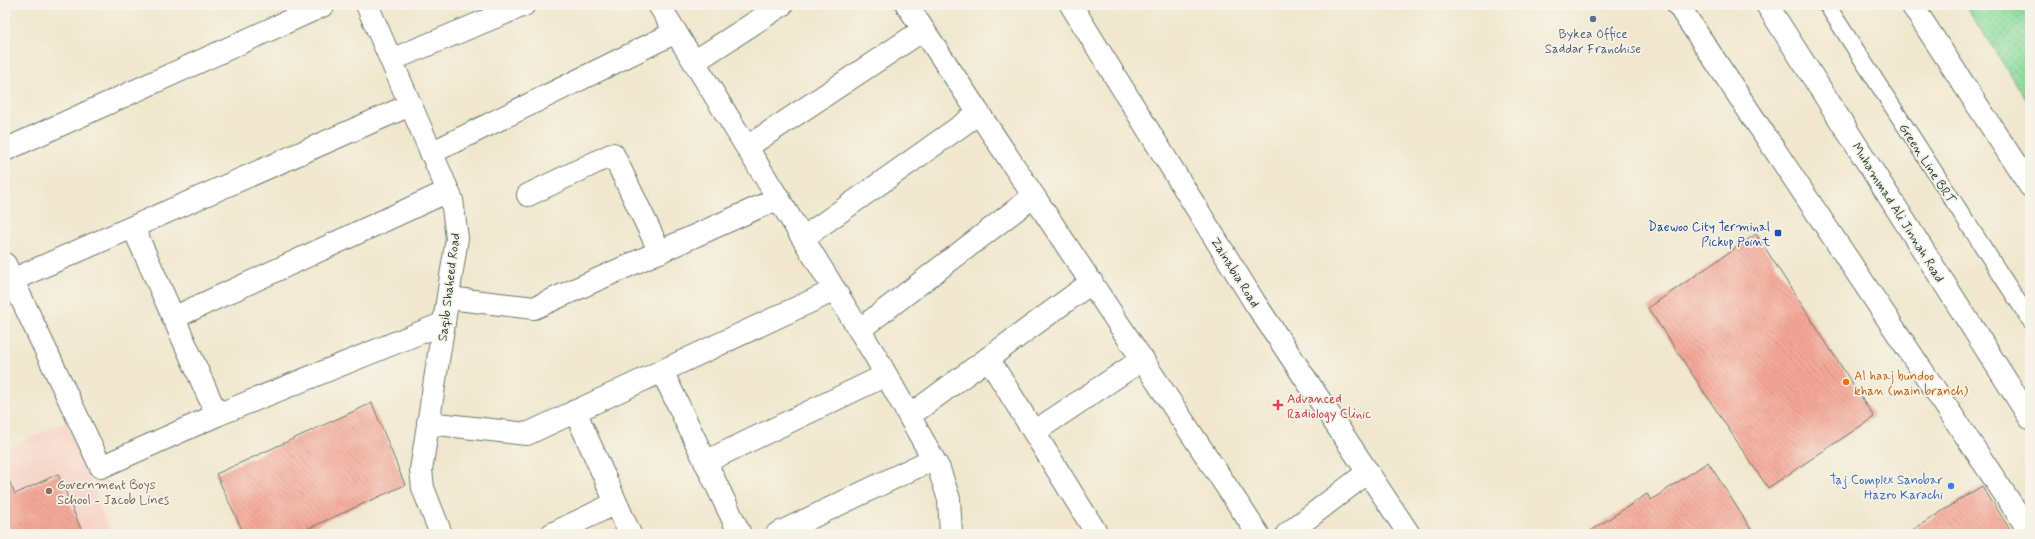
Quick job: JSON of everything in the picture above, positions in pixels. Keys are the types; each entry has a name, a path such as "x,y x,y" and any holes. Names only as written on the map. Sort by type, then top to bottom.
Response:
{"main road":[{"path":"5,150 324,5"},
{"name":"Saqib Shaheed Road","path":"367,5 452,200 457,238 421,470 423,488 441,534"},
{"path":"391,60 524,5"},
{"path":"659,5 835,290 886,375 939,469 949,499 951,534"},
{"path":"694,62 782,5"},
{"path":"907,5 1258,534"},
{"name":"Zainabia Road","path":"1071,5 1255,304 1409,534"},
{"path":"1678,5 2030,532"},
{"name":"Muhammad Ali Jinnah Road","path":"1767,5 2030,418"},
{"path":"1912,5 2030,186"},
{"path":"747,147 923,30"},
{"path":"431,153 676,32"},
{"path":"410,105 133,227 10,284 101,467 217,415 444,323"},
{"path":"803,238 979,113"},
{"path":"528,195 613,154 660,252"},
{"path":"173,318 448,191"},
{"path":"859,330 1034,196"},
{"path":"448,298 534,308 779,198"},
{"path":"133,227 217,415"},
{"path":"909,416 1092,282"},
{"path":"428,423 527,434 835,290"},
{"path":"988,358 1097,534"},
{"path":"1034,432 1143,359"},
{"path":"662,371 740,534"},
{"path":"705,462 886,375"},
{"path":"575,411 630,534"},
{"path":"777,534 933,459"},
{"path":"1287,534 1368,472"},
{"path":"552,534 575,529 616,503"}],"lane":[{"name":"Green Line BRT","path":"1827,5 2030,320"}],"shaded area":[{"name":"Government Boys School - Jacob Lines","path":"66,422 111,534 5,534 5,449"}],"green space":[{"path":"1965,5 2030,5 2030,105"}],"building":[{"path":"1756,234 1874,417 1768,488 1648,308"},
{"path":"372,403 405,485 296,534 244,534 216,474"},
{"path":"1708,462 1754,534 1586,534 1647,494 1651,500"},
{"path":"5,472 15,494 58,474 83,534 5,534"},
{"path":"1982,486 2013,534 1906,534"}],"place":[{"name":"Bykea Office Saddar Franchise","path":"1593,19"},
{"name":"Daewoo City Terminal Pickup Point","path":"1778,233"},
{"name":"Al haaj bundoo khan (main branch)","path":"1846,382"},
{"name":"Advanced Radiology Clinic","path":"1278,405"},
{"name":"Taj Complex Sanobar Hazro Karachi","path":"1951,486"},
{"name":"Government Boys School - Jacob Lines","path":"49,491"}]}
